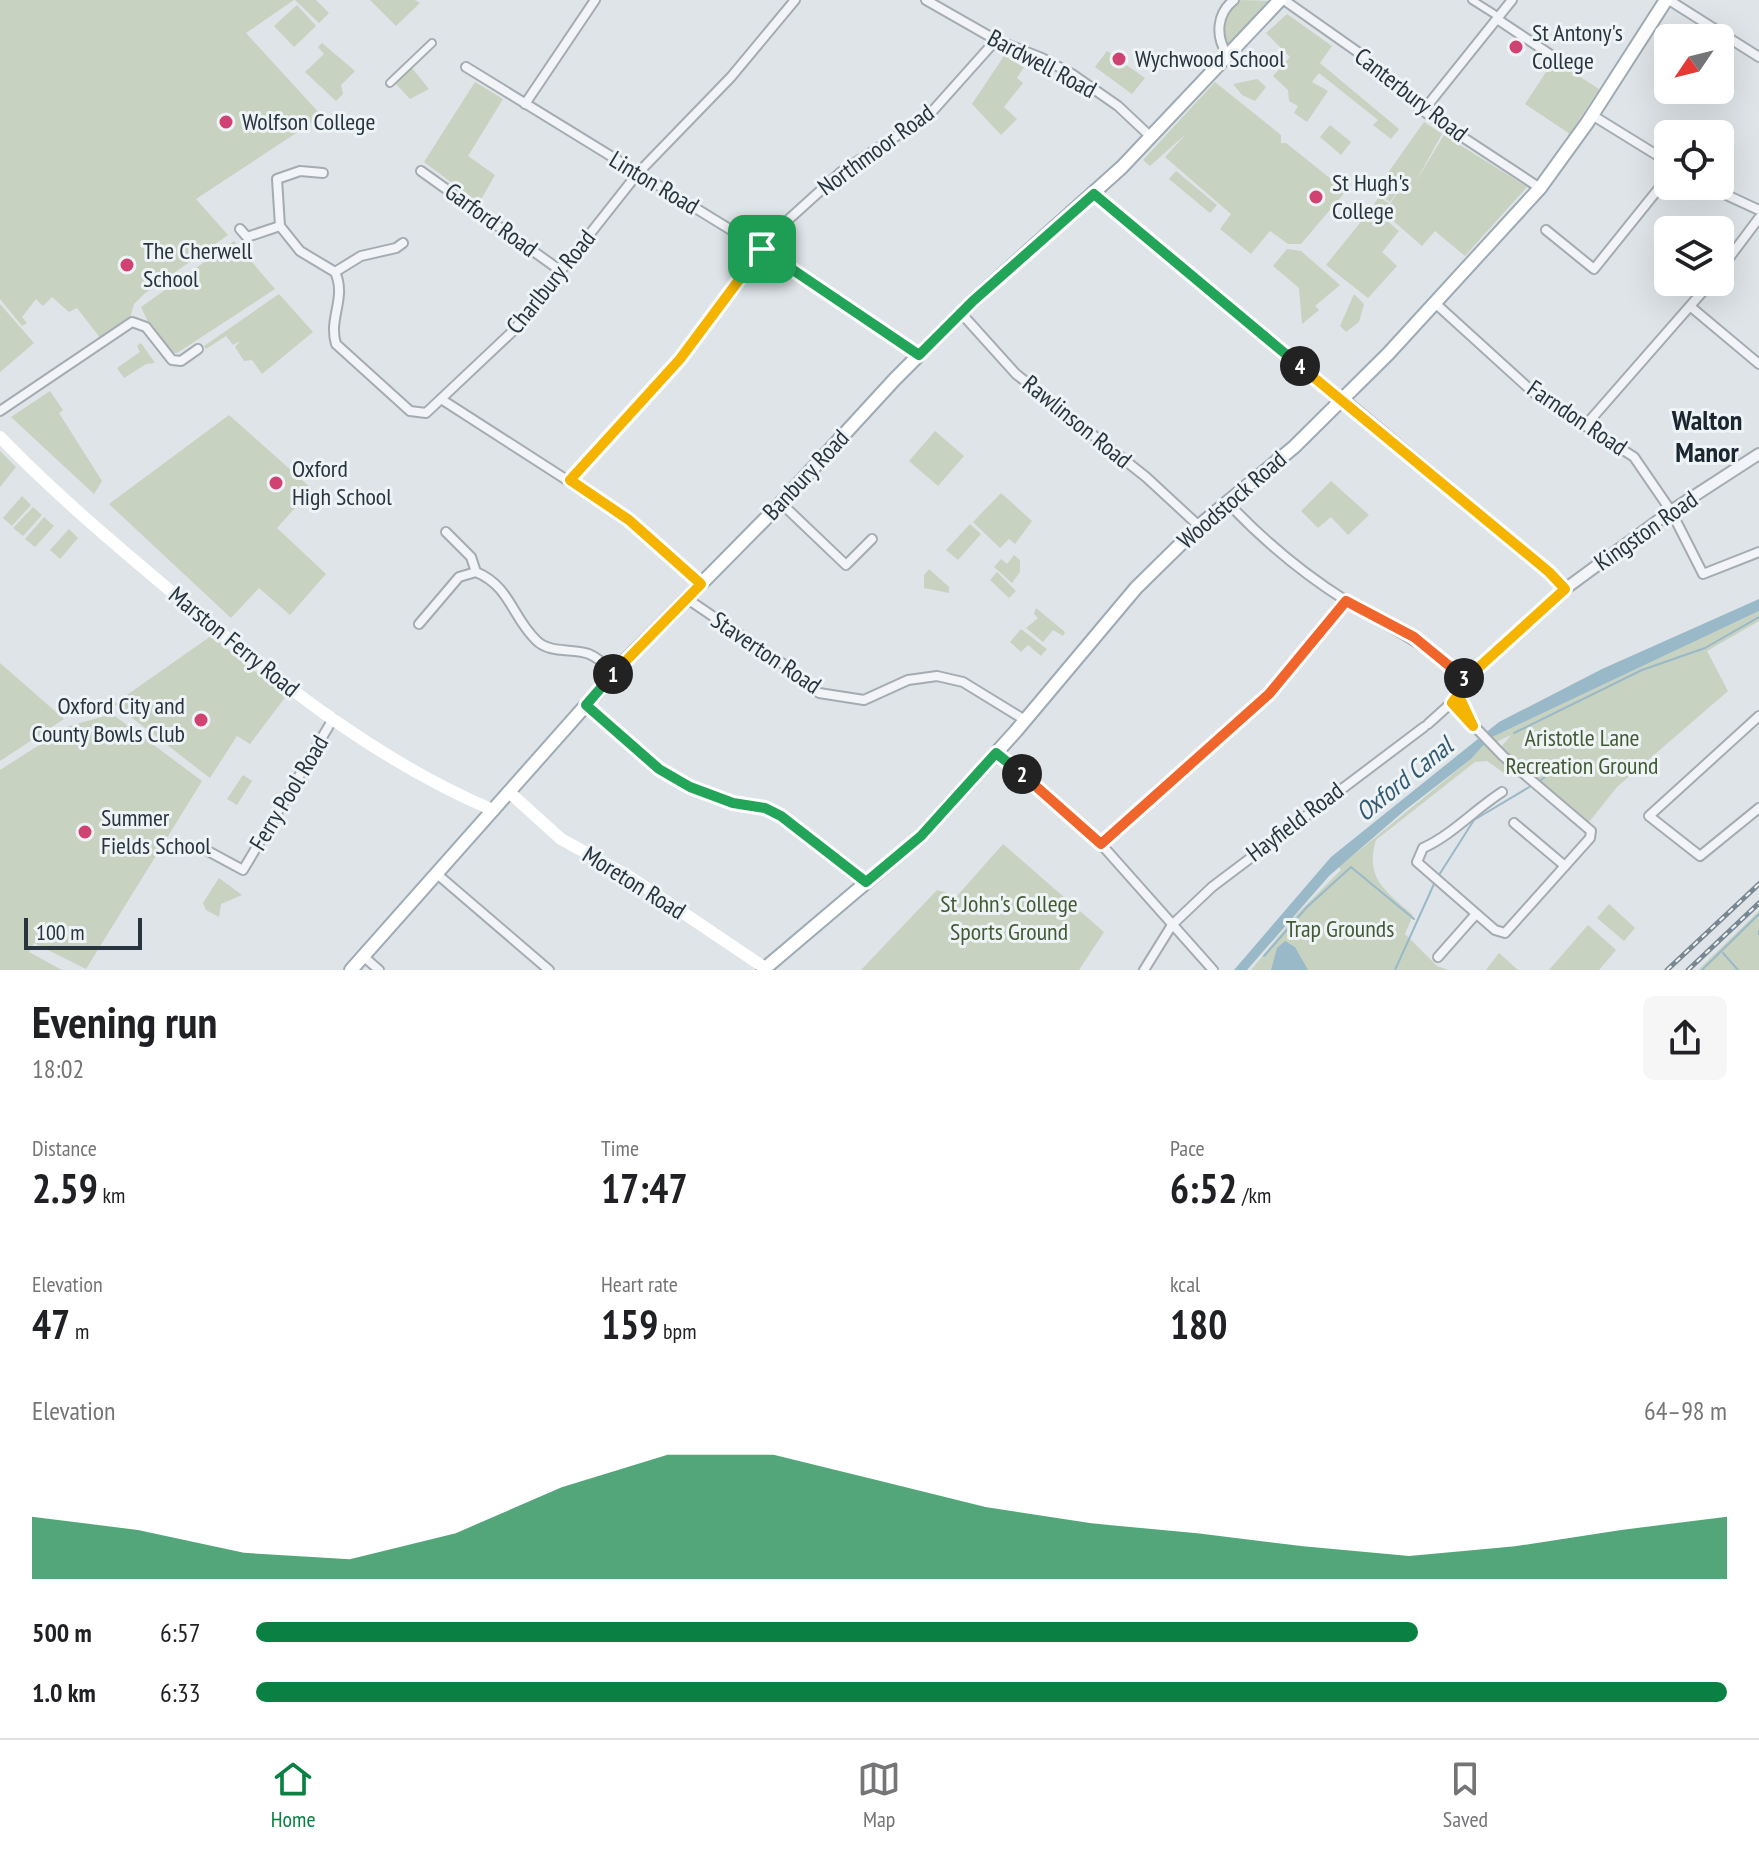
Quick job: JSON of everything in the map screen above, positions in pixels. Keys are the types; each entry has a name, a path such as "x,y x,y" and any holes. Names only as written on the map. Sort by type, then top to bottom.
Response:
{"main road":[{"name":"Banbury Road","path":"351,970 614,673 781,503 919,355 961,313 1094,194 1279,0"},
{"name":"Woodstock Road","path":"764,969 921,836 1025,720 1136,588 1199,526 1344,400 1435,303 1540,188 1667,0"},
{"name":"Marston Ferry Road","path":"0,437 63,498 204,620 333,719 420,773 493,810"},
{"name":"Moreton Road","path":"509,792 561,839 630,877 764,969"}],"street":[{"path":"525,104 595,0"},
{"name":"Charlbury Road","path":"335,272 341,296 333,334 343,353 399,398 410,411 426,413 514,330 638,173 731,77 795,0"},
{"name":"Bardwell Road","path":"926,0 996,40 1072,74 1118,106 1151,137"},
{"path":"1214,0 1226,7"},
{"path":"1227,54 1219,32 1226,7 1234,0"},
{"name":"Canterbury Road","path":"1279,0 1362,55 1423,111 1540,188"},
{"path":"1472,0 1563,63"},
{"path":"1423,111 1512,0"},
{"path":"1667,0 1759,57"},
{"name":"Northmoor Road","path":"570,480 680,359 762,249 811,197 929,115 996,40"},
{"path":"390,83 432,43"},
{"name":"Linton Road","path":"466,67 762,249 919,355"},
{"path":"1592,115 1654,153"},
{"path":"323,173 300,171 277,179 280,226 300,251 335,272 361,256 396,248 403,243"},
{"name":"Garford Road","path":"421,171 561,271"},
{"path":"1094,194 1344,400 1549,572 1565,589"},
{"path":"1546,230 1594,269 1654,194"},
{"path":"1734,198 1759,210"},
{"path":"1734,251 1759,218"},
{"path":"240,229 245,240 280,226"},
{"path":"1585,426 1700,296"},
{"name":"Farndon Road","path":"1435,303 1534,393 1634,457 1671,511 1703,574 1759,552"},
{"path":"1691,307 1759,364"},
{"name":"Rawlinson Road","path":"961,313 1016,374 1146,477 1199,526"},
{"path":"0,411 132,322 146,327 172,360 181,361 198,349"},
{"path":"441,399 629,520 701,584"},
{"name":"Kingston Road","path":"1465,678 1565,589 1671,511 1759,454"},
{"path":"1227,502 1286,557 1346,601 1414,637 1465,678"},
{"path":"781,503 846,565 872,539"},
{"path":"446,532 471,557 476,572"},
{"path":"419,624 459,577 476,572 491,578 511,599 537,642 558,650 588,653 614,673"},
{"name":"Staverton Road","path":"686,598 789,668 819,693 864,700 908,680 937,676 963,682 1025,720"},
{"path":"1101,844 1269,694 1346,601"},
{"name":"Hayfield Road","path":"1144,970 1172,925 1235,867 1426,725 1456,699 1465,678"},
{"path":"1456,699 1473,726 1492,745 1591,831 1590,838 1505,933 1495,930 1417,862 1423,848 1451,833 1467,816 1502,792"},
{"path":"586,705 659,769 690,787 733,803 765,808 781,816 866,882"},
{"path":"1759,716 1649,816 1700,856 1759,808"},
{"name":"Ferry Pool Road","path":"206,850 243,870 333,719"},
{"path":"996,753 1101,844 1211,969"},
{"path":"1514,823 1565,866"},
{"path":"437,874 549,970"},
{"path":"1438,957 1476,914"},
{"path":"363,956 379,970"}],"green space":[{"path":"0,0 294,0 246,33 322,116 196,199 228,235 144,294 134,304 129,321 101,339 77,308 69,312 52,297 43,306 36,299 22,317 27,323 22,326 0,299"},
{"path":"295,0 316,0 329,13 319,23"},
{"path":"370,0 415,0 420,3 396,26"},
{"path":"1240,0 1272,1 1227,45 1223,32 1224,20"},
{"path":"297,5 316,26 294,47 274,26"},
{"path":"1287,14 1332,46 1320,63 1399,129 1391,139 1373,125 1378,120 1319,73 1312,82 1328,91 1307,122 1294,113 1298,106 1289,101 1288,90 1273,76 1290,57 1266,33"},
{"path":"322,43 355,71 341,85 343,94 336,101 305,72 324,54 318,47"},
{"path":"1107,51 1145,78 1132,94 1095,67"},
{"path":"1004,56 1024,67 1017,78 1023,83 1004,107 1017,119 1001,135 972,104"},
{"path":"1554,60 1599,89 1570,134 1525,104"},
{"path":"411,67 429,89 410,99 396,84"},
{"path":"1257,79 1266,87 1255,101 1242,95 1233,84"},
{"path":"475,82 503,99 468,156 495,175 479,203 424,162"},
{"path":"1215,82 1281,135 1281,143 1286,143 1346,191 1301,244 1288,244 1270,231 1251,254 1220,229 1231,214 1165,157 1186,134 1150,166 1143,160"},
{"path":"1424,122 1442,134 1415,183 1444,135 1527,187 1465,256 1435,231 1422,246 1374,204 1379,197 1390,204 1407,178 1390,202 1375,191"},
{"path":"1330,125 1351,142 1341,155 1320,137"},
{"path":"1176,171 1217,205 1210,213 1169,179"},
{"path":"1372,208 1399,231 1382,252 1397,266 1368,298 1326,265"},
{"path":"234,241 275,289 177,353 171,353 151,328 141,307"},
{"path":"1287,249 1301,251 1340,285 1315,306 1319,310 1302,324 1299,288 1273,266"},
{"path":"279,294 313,332 262,374 252,360 244,361 235,347 240,341 233,345 226,336 206,349 204,346"},
{"path":"1354,294 1364,304 1359,322 1346,332 1340,326"},
{"path":"0,304 34,343 0,372"},
{"path":"141,343 155,363 146,364 124,378 117,368 140,352 137,346"},
{"path":"50,391 63,410 59,413 102,481 94,494 11,417"},
{"path":"229,415 312,489 277,528 326,574 290,615 259,588 231,618 109,504"},
{"path":"935,431 964,456 938,486 909,461"},
{"path":"0,451 16,467 0,487"},
{"path":"1331,481 1369,515 1348,535 1331,517 1318,528 1301,511"},
{"path":"1001,493 1032,521 1015,544 1009,539 1000,548 973,522"},
{"path":"22,496 31,505 12,526 3,518"},
{"path":"33,507 42,515 23,536 13,528"},
{"path":"44,517 54,526 35,547 25,539"},
{"path":"970,524 981,534 958,560 946,550"},
{"path":"69,529 78,538 60,559 50,550"},
{"path":"1014,555 1020,560 1020,572 1012,583 994,567 1001,559 1007,564"},
{"path":"929,569 949,587 949,593 924,588 924,575"},
{"path":"997,572 1016,591 1009,598 990,580"},
{"path":"1036,608 1065,632 1063,636 1053,630 1043,642 1026,628 1038,618 1034,614"},
{"path":"1759,611 1759,621 1707,651 1728,691 1617,787 1589,822 1503,750 1501,747 1511,735 1498,741 1490,750 1515,773 1510,777 1487,761 1475,762 1376,840 1373,865 1380,884 1413,915 1405,934 1437,966 1448,970 1251,970 1297,914 1341,870 1339,867 1471,759 1490,738"},
{"path":"1021,629 1047,649 1041,656 1028,645 1021,652 1010,642"},
{"name":"Oxford City and County Bowls Club","path":"211,636 286,696 250,744 237,736 210,778 114,704"},
{"path":"0,663 64,719 0,761"},
{"name":"Summer Fields School","path":"112,714 202,781 86,969 34,943 29,952 62,970 0,970 0,770 69,726"},
{"path":"243,775 252,781 237,805 227,799"},
{"name":"St John's College Sports Ground","path":"1003,844 1104,932 1079,970 861,970 937,890 957,896"},
{"path":"219,878 242,895 221,904 219,917 206,910 203,903"},
{"path":"1609,904 1635,928 1624,941 1597,918"},
{"path":"1759,911 1759,970 1698,970"},
{"path":"1588,925 1616,950 1599,970 1549,970"},
{"path":"1499,953 1518,970 1486,970"}],"water":[{"path":"1759,599 1759,611 1490,738 1471,759 1404,811 1329,876 1247,970 1234,970 1331,857 1499,722 1602,669"},
{"path":"1285,941 1295,947 1308,970 1271,970 1277,948"}],"waterway":[{"path":"1514,733 1642,670 1705,648 1759,617"},
{"path":"1541,780 1546,776"},
{"path":"1439,875 1474,820 1531,786"},
{"path":"1264,956 1307,907 1351,867 1414,919"},
{"path":"1395,970 1434,884"},
{"path":"1702,970 1759,914"},
{"path":"1723,953 1738,970"}],"railway":[{"path":"1667,970 1759,884"},
{"path":"1688,970 1759,903"}],"place":[{"name":"St Antony's College","path":"1516,47"},
{"name":"Wychwood School","path":"1119,59"},
{"name":"Wolfson College","path":"226,122"},
{"name":"St Hugh's College","path":"1316,197"},
{"name":"The Cherwell School","path":"127,265"},
{"name":"Oxford High School","path":"276,483"},
{"name":"Oxford City and County Bowls Club","path":"201,720"},
{"name":"Summer Fields School","path":"85,832"}],"district":[{"name":"Walton Manor","path":"1707,436"}],"route":[{"path":"762,249 680,359 570,480 629,520 701,584 586,705 659,769 690,787 733,803 765,808 781,816 866,882 921,836 996,753 1101,844 1269,694 1346,601 1414,637 1441,656 1468,682 1459,696 1473,726 1452,703 1459,696 1478,668 1565,589 1549,572 1094,194 973,301 919,355 762,249"}],"park label":[{"name":"Aristotle Lane Recreation Ground","path":"1582,752"},
{"name":"Trap Grounds","path":"1340,929"}],"water label":[{"name":"Oxford Canal","path":"1404,779"}]}
